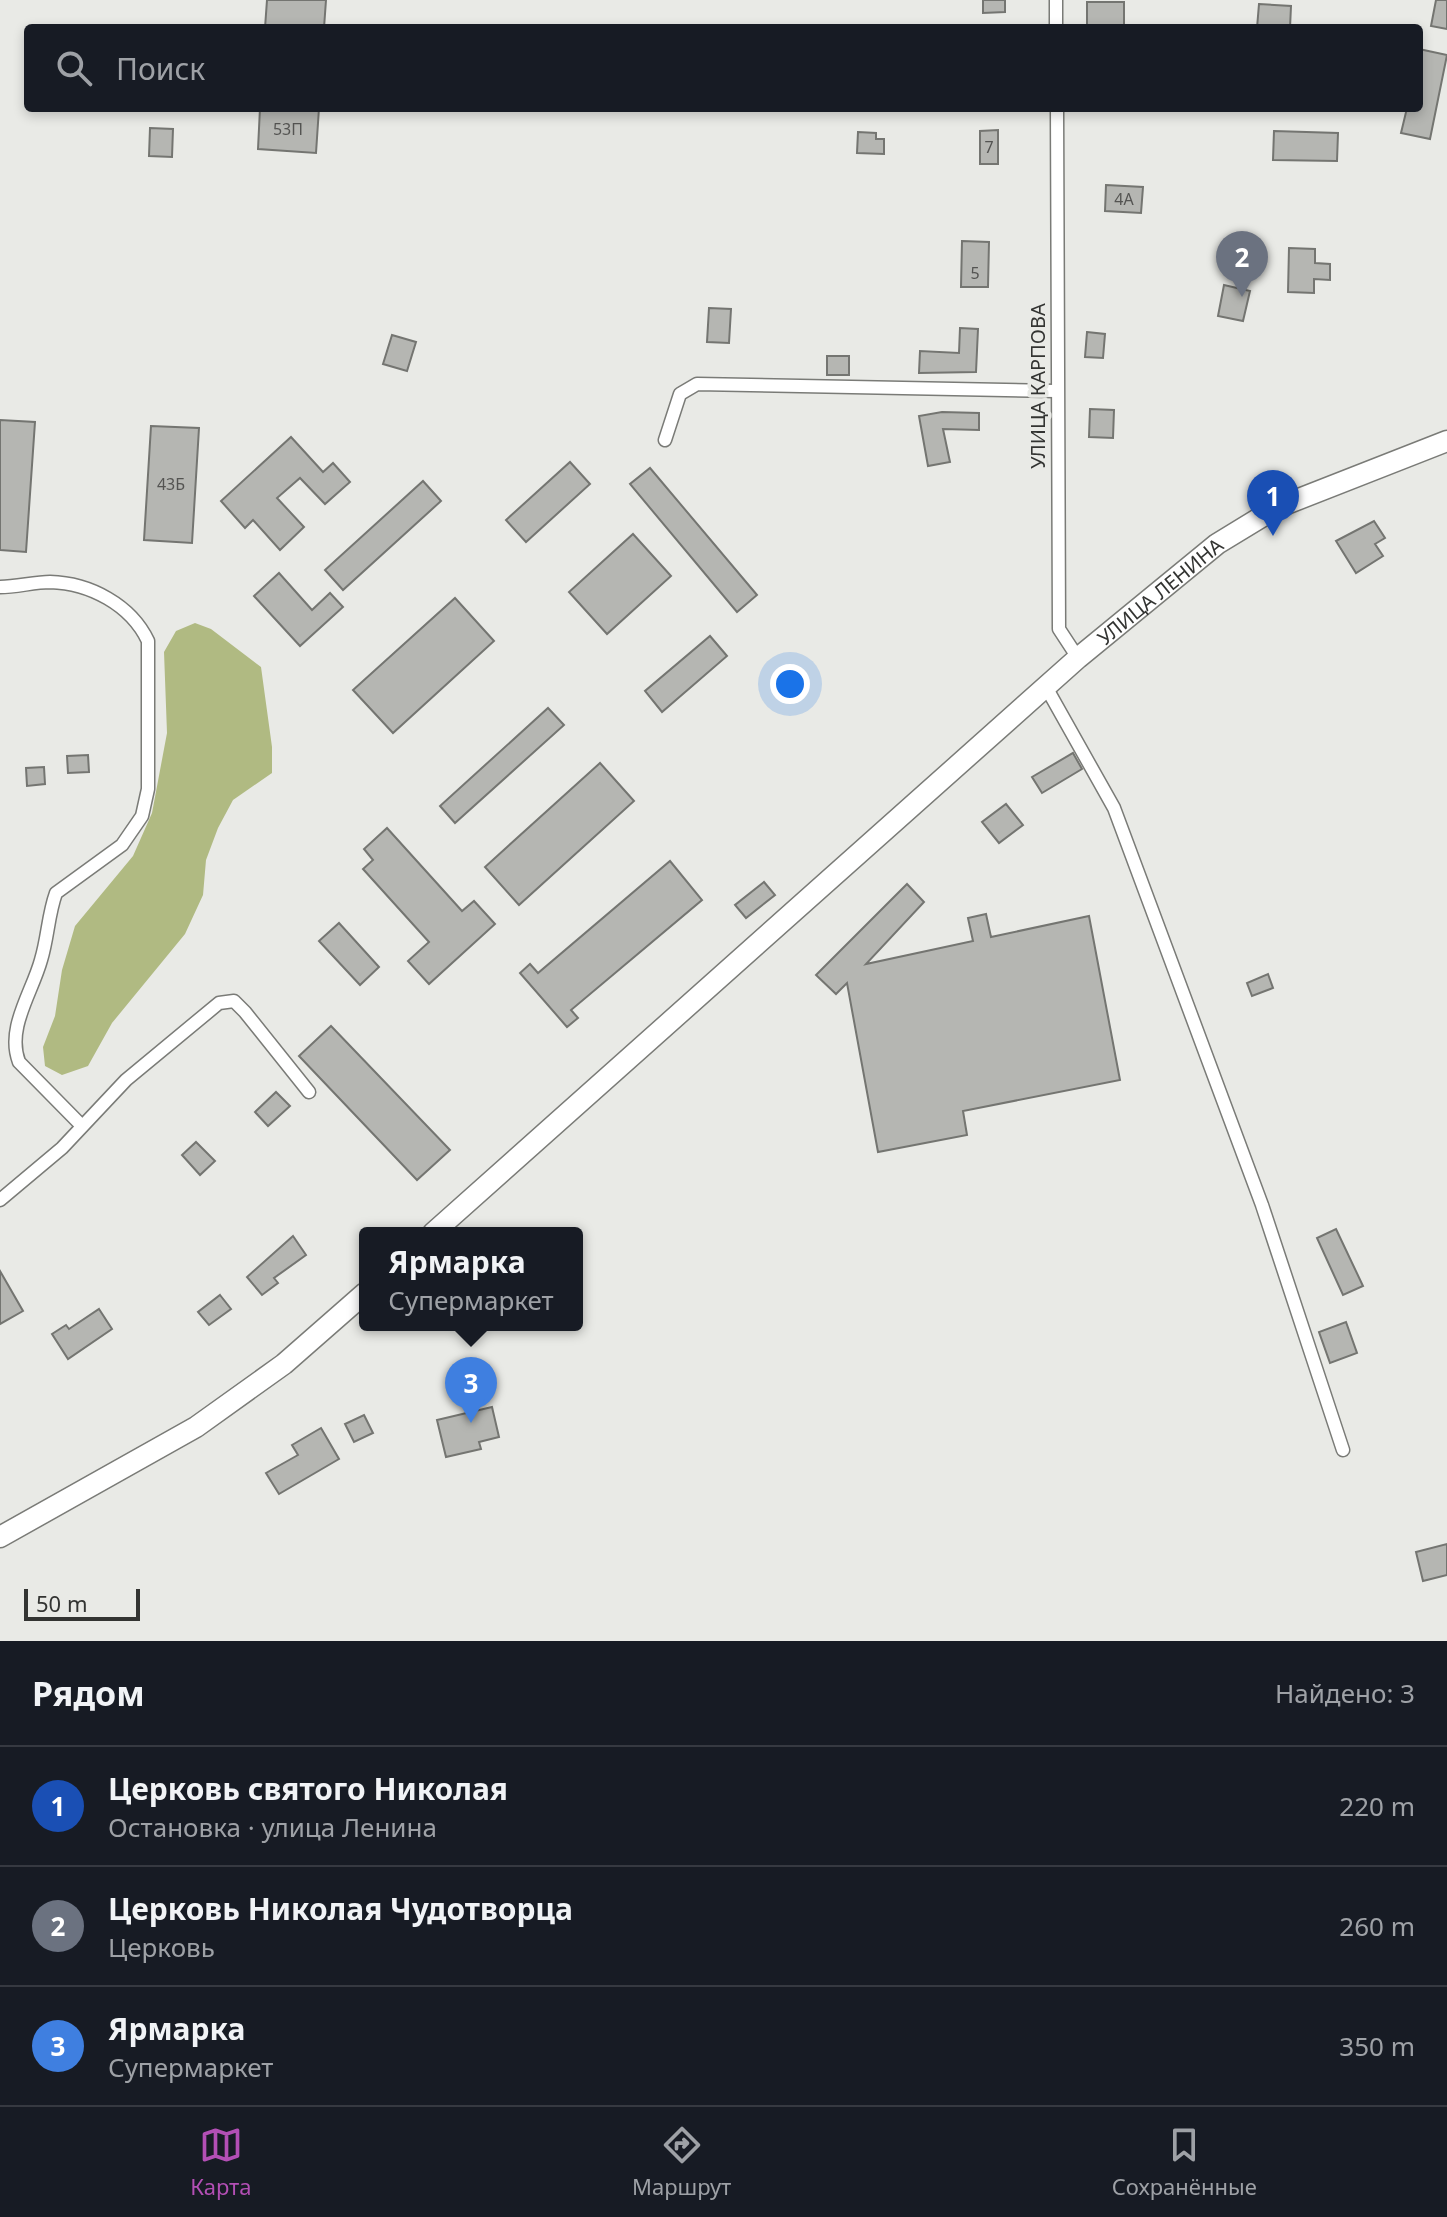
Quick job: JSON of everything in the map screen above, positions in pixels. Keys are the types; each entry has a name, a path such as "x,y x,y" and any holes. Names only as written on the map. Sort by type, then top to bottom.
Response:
{"main road":[{"name":"УЛИЦА ЛЕНИНА","path":"440,1227 1078,658 1217,544 1276,508 1447,441"},
{"path":"0,1537 196,1427 284,1364 359,1298"}],"street":[{"path":"1056,0 1056,24"},
{"name":"УЛИЦА КАРПОВА","path":"1057,112 1055,391 1059,629 1078,658"},
{"path":"665,440 680,394 697,384 1055,391"},
{"path":"0,587 48,582 94,592 123,607 140,624 148,641 148,789 142,816 122,845 56,893 47,918 41,961 16,1030 14,1048 19,1062 82,1126"},
{"path":"1046,687 1114,808 1262,1205 1343,1450"},
{"path":"0,1200 82,1126 126,1080 219,1003 234,1001 309,1092"}],"green space":[{"path":"195,623 211,629 261,667 272,747 272,773 233,800 206,860 203,895 185,934 112,1023 88,1066 62,1075 45,1066 43,1047 55,1016 62,970 75,926 133,856 152,813 167,733 164,652 176,631"}],"building":[{"path":"267,0 326,0 324,24 265,24"},
{"path":"983,0 1005,0 1005,12 983,13"},
{"path":"1436,0 1447,0 1447,29 1431,26"},
{"path":"1087,2 1124,2 1124,24 1087,24"},
{"path":"1259,4 1291,6 1290,24 1257,24"},
{"path":"1423,50 1447,55 1430,139 1401,133 1406,112 1423,112"},
{"path":"260,112 319,112 316,153 258,149"},
{"path":"150,128 173,129 172,157 149,156"},
{"path":"998,130 998,164 980,164 980,131"},
{"path":"1274,131 1338,133 1337,161 1273,160"},
{"path":"858,132 876,133 876,139 884,139 884,154 857,153"},
{"path":"1106,185 1143,187 1141,213 1105,211"},
{"path":"962,241 989,242 988,287 961,287"},
{"path":"1289,248 1315,249 1315,263 1330,264 1330,280 1314,279 1314,293 1288,292"},
{"path":"1224,285 1250,291 1243,321 1218,316"},
{"path":"709,308 731,309 729,343 707,342"},
{"path":"960,328 978,329 976,372 919,373 920,351 959,353"},
{"path":"1087,332 1105,334 1103,358 1085,357"},
{"path":"392,335 416,342 407,371 383,364"},
{"path":"827,356 849,356 849,375 827,375"},
{"path":"1090,409 1114,410 1113,438 1089,437"},
{"path":"942,412 979,413 979,430 943,429 950,462 928,466 919,416"},
{"path":"0,420 35,422 26,552 0,550"},
{"path":"151,426 199,428 192,543 144,540"},
{"path":"291,437 323,472 333,463 350,482 325,504 300,478 277,498 304,527 280,550 253,520 245,528 221,501"},
{"path":"570,462 590,484 526,542 506,520"},
{"path":"650,468 757,595 737,612 630,484"},
{"path":"423,481 441,501 343,590 325,570"},
{"path":"1374,521 1385,538 1375,544 1383,556 1356,573 1336,541"},
{"path":"633,534 671,576 607,634 569,592"},
{"path":"279,573 312,610 330,593 343,607 300,646 254,596"},
{"path":"455,598 494,641 393,733 353,690"},
{"path":"710,636 727,656 662,712 645,691"},
{"path":"548,708 564,725 455,823 440,806"},
{"path":"1073,753 1082,769 1042,793 1032,777"},
{"path":"88,755 89,772 68,773 67,756"},
{"path":"600,763 634,801 519,905 485,867"},
{"path":"44,767 45,784 27,786 26,768"},
{"path":"1006,804 1023,825 999,843 982,822"},
{"path":"387,828 462,911 474,901 495,924 429,984 408,961 429,942 363,869 373,860 364,849"},
{"path":"670,861 702,900 571,1010 578,1018 567,1027 520,973 530,964 538,973"},
{"path":"764,882 775,895 746,918 735,905"},
{"path":"907,884 924,902 866,964 973,941 968,918 986,914 991,937 1089,916 1120,1080 963,1111 967,1135 878,1152 847,983 836,994 816,975"},
{"path":"339,923 379,967 360,985 319,941"},
{"path":"1268,974 1273,988 1252,996 1247,983"},
{"path":"331,1026 450,1150 417,1180 299,1056"},
{"path":"276,1092 290,1106 268,1126 255,1112"},
{"path":"196,1142 215,1161 200,1175 182,1155"},
{"path":"1336,1229 1363,1286 1343,1295 1317,1238"},
{"path":"293,1236 306,1255 274,1278 278,1283 262,1295 247,1277"},
{"path":"0,1271 23,1311 0,1324"},
{"path":"220,1295 231,1309 209,1325 198,1312"},
{"path":"99,1309 112,1329 68,1359 52,1334 66,1325 69,1329"},
{"path":"1346,1322 1357,1353 1330,1363 1319,1332"},
{"path":"492,1407 499,1437 479,1442 481,1449 446,1457 437,1420"},
{"path":"364,1415 373,1433 354,1442 345,1424"},
{"path":"321,1428 339,1459 279,1494 266,1473 298,1455 292,1445"},
{"path":"1447,1544 1447,1575 1423,1581 1416,1552"}],"place":[{"name":"Церковь Николая Чудотворца","path":"1242,297"},
{"name":"Церковь святого Николая","path":"1273,536"},
{"name":"Ярмарка","path":"471,1423"}]}
